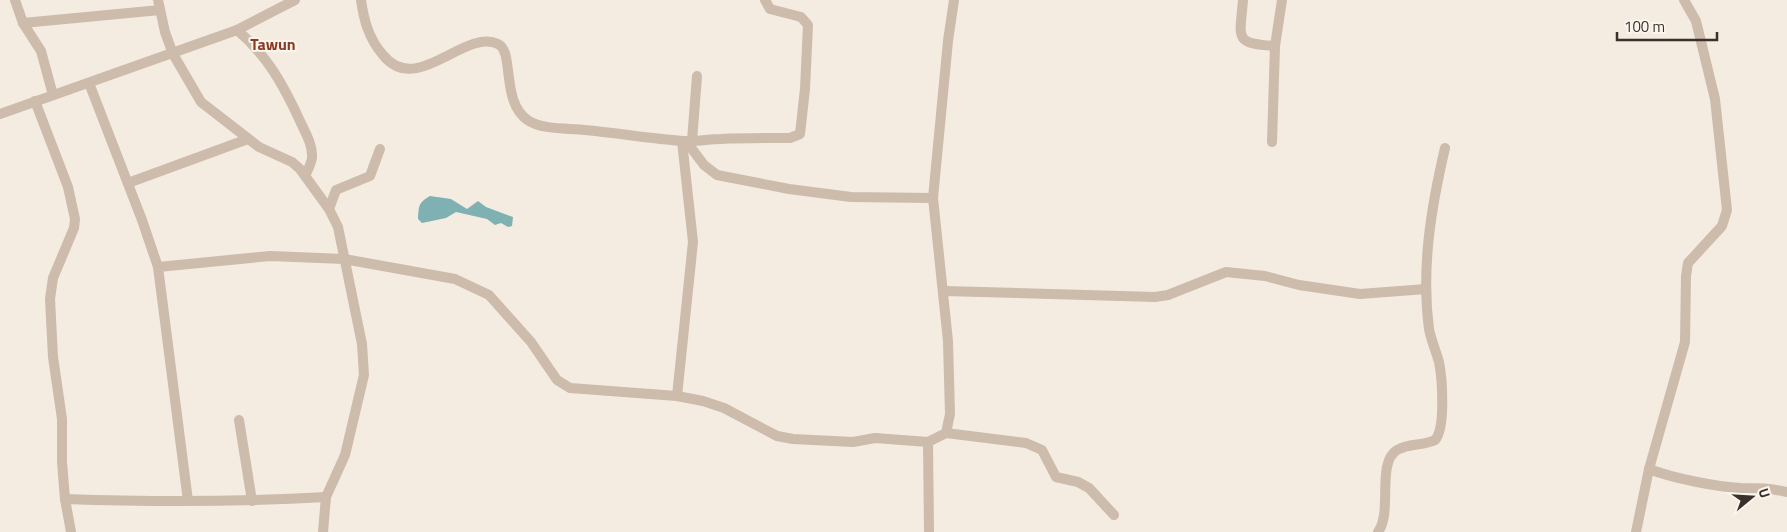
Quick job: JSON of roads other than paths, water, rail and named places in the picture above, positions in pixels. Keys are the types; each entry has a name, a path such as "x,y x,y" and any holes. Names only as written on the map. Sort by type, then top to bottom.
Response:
{"street":[{"path":"15,0 23,23 41,51 53,95"},
{"path":"0,114 237,30 280,4 295,0"},
{"path":"361,0 370,37 385,58 398,69 406,70 419,67 479,43 496,43 500,45 506,56 512,99 529,121 553,126 687,141 790,138 800,134 805,89 808,25 801,17 770,9 765,0"},
{"path":"946,433 950,424 950,389 944,291 933,198 948,41 954,0"},
{"path":"1243,0 1241,31 1244,41 1250,44 1276,46"},
{"path":"1272,142 1276,46 1282,0"},
{"path":"1636,532 1649,469 1685,342 1686,276 1688,263 1722,226 1727,210 1715,99 1696,22 1684,0"},
{"path":"23,23 159,5 173,54 201,102 259,147 292,162 330,209 341,237 362,344 364,374 344,455 326,497 323,532"},
{"path":"237,30 264,56 299,118 311,148 312,158 305,176"},
{"path":"677,396 693,242 687,141 697,76"},
{"path":"89,83 158,268 188,501"},
{"path":"35,101 68,187 75,219 74,228 53,278 50,299 53,357 62,419 64,499 71,532"},
{"path":"128,184 248,139"},
{"path":"687,141 704,165 717,174 789,189 851,197 933,198"},
{"path":"1378,532 1384,519 1386,481 1392,455 1410,444 1432,442 1439,434 1442,382 1430,330 1426,290 1426,257 1430,225 1445,148"},
{"path":"330,209 336,190 370,176 380,149"},
{"path":"158,268 270,256 344,259 432,273 473,286 488,295 531,342 563,386 677,396 724,408 784,438 818,442 853,442 875,438 928,442 946,433 1026,443 1042,450 1056,477 1078,482 1089,488 1114,515"},
{"path":"944,291 1156,297 1168,295 1226,272 1265,276 1308,287 1360,294 1426,290"},
{"path":"239,420 252,501"},
{"path":"928,442 929,532"},
{"path":"1649,469 1667,476 1740,488 1756,486 1787,492"},
{"path":"64,499 252,501 326,497"}],"water":[{"path":"430,196 451,199 467,209 478,201 486,207 513,217 512,226 508,227 501,223 495,225 487,219 456,212 446,218 422,223 418,219 419,208 421,203"}],"district":[{"name":"Tawun","path":"273,44"}]}
